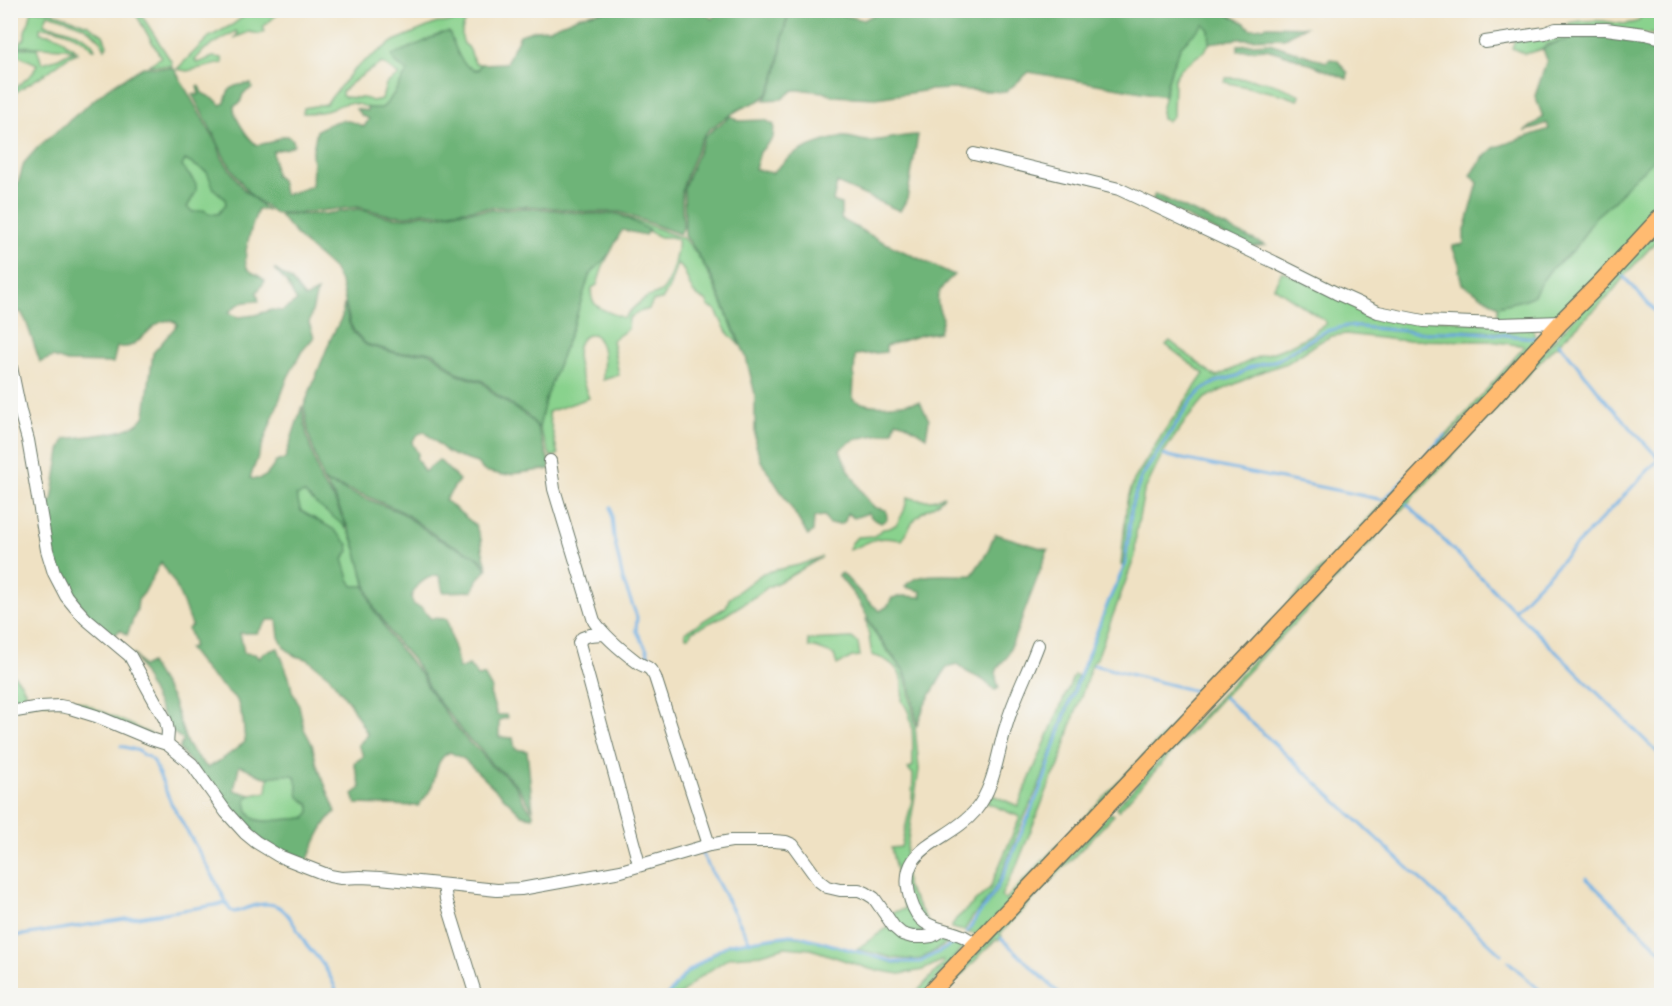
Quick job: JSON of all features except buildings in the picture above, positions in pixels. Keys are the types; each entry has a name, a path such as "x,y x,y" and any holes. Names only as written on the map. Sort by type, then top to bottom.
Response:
{"main road":[{"path":"927,996 1662,216"}],"street":[{"path":"1485,42 1545,33 1556,29 1606,29 1662,38"},
{"path":"974,154 1119,189 1378,312 1423,321 1498,324 1561,322"},
{"path":"10,362 28,440 47,550 54,573 66,596 75,607 130,656 166,721 167,744"},
{"path":"550,461 554,489 594,621 603,634 639,663 650,668 655,677 709,845"},
{"path":"603,634 590,635 582,638 579,643 639,864"},
{"path":"975,945 962,935 942,930 918,917 907,883 908,870 915,856 968,819 988,791 1006,724 1038,645"},
{"path":"10,711 60,706 70,708 151,740 167,744 192,764 226,812 256,842 279,856 330,876 391,879 497,890 521,889 621,871 639,864 731,841 786,842 793,846 819,881 827,887 859,890 874,898 889,921 903,934 924,937 932,936 942,930"},
{"path":"444,886 446,899 477,996"}],"green space":[{"path":"33,10 49,11 88,25 103,35 107,45 105,49 101,41 89,30 48,14 44,24 80,35 92,43 95,49 68,33 53,28 40,28 40,33 60,37 78,51 64,48 17,46 25,38"},
{"path":"609,10 645,10 660,13 669,10 703,11 712,19 719,11 790,11 769,91 759,100 715,125 702,139 683,186 683,228 680,234 620,212 587,212 525,206 437,214 423,212 408,216 389,215 358,207 275,213 245,188 224,157 192,94 199,95 197,86 199,86 202,93 216,100 220,105 225,103 232,88 251,84 252,88 243,94 240,103 234,106 238,121 257,145 272,142 283,136 293,140 294,145 273,151 275,175 281,180 284,194 292,193 312,186 312,155 317,130 346,120 364,127 369,119 356,109 367,111 367,108 382,108 389,101 408,71 395,63 392,55 449,32 462,61 472,69 478,70 481,64 506,63 520,35 535,30 549,29 580,16"},
{"path":"882,10 1227,10 1223,12 1245,23 1250,29 1268,26 1305,27 1284,38 1237,39 1210,43 1209,30 1204,24 1181,46 1172,66 1164,96 1029,72 1006,92 951,89 876,98 832,96 824,92 793,90 782,99 764,100 775,79 791,11 826,11 864,20"},
{"path":"134,11 139,11 172,66 149,65 161,57"},
{"path":"251,11 281,11 263,27 265,31 260,34 249,32 234,38 238,34 236,31 205,49 195,60 197,63 213,57 222,58 223,63 187,71 177,69 209,37 232,25"},
{"path":"464,11 472,11 464,26 462,39 475,63 481,64 478,69 468,67 464,63 458,55 453,40 421,43 411,48 395,63 409,71 382,108 346,103 325,111 303,113 304,108 326,104 352,72 394,41 437,23 452,22","holes":["382,63 399,75 386,84 382,99 372,101 365,98 342,96 342,92 351,84"]},
{"path":"1643,11 1661,11 1661,35 1567,27 1569,23 1587,21 1635,23 1639,21"},
{"path":"1204,23 1209,30 1210,43 1203,52 1180,69 1174,79 1173,116 1167,121 1162,119 1161,111 1172,66 1181,46"},
{"path":"1577,33 1618,34 1662,43 1661,52 1653,43 1609,36 1584,37 1547,44 1543,49 1525,54 1512,48 1515,39"},
{"path":"1609,36 1643,41 1661,52 1662,123 1657,154 1615,200 1595,217 1575,249 1551,269 1534,295 1498,306 1462,284 1460,266 1452,246 1464,244 1464,234 1478,183 1471,175 1483,158 1494,148 1549,129 1547,123 1524,132 1543,117 1535,96 1547,60 1543,49 1565,40"},
{"path":"1269,43 1326,62 1330,59 1337,60 1348,73 1347,79 1293,57 1266,49 1238,51 1238,45"},
{"path":"11,48 37,48 43,63 71,51 77,53 11,95 11,92 33,73 37,64 11,52"},
{"path":"143,67 175,70 218,146 222,158 243,189 267,210 258,209 246,250 246,266 265,281 257,292 259,301 242,303 228,313 239,317 271,310 282,311 297,301 286,282 274,269 291,280 305,298 317,292 309,323 314,337 302,351 288,377 250,478 263,478 276,462 285,459 302,406 307,436 321,482 334,499 347,528 304,493 296,496 301,511 333,529 348,544 349,551 343,559 353,586 365,586 374,611 390,637 422,676 441,707 468,742 479,750 491,766 515,785 533,813 533,817 522,815 464,759 450,752 438,764 430,790 418,806 356,804 353,794 361,788 354,763 364,756 358,745 368,735 349,702 329,676 307,659 295,656 284,647 279,637 277,620 268,620 257,633 240,633 244,653 255,654 259,659 263,653 278,648 299,705 304,729 312,744 317,765 336,812 323,828 306,864 256,838 179,749 183,740 170,730 133,653 143,667 150,663 172,699 187,744 208,768 245,742 243,720 237,700 206,671 188,648 193,647 188,629 192,625 175,584 161,562 138,600 127,635 120,630 114,636 97,625 57,575 43,512 52,500 60,451 65,439 121,431 139,422 145,415 153,353 178,324 171,321 159,323 132,345 117,347 113,363 67,362 53,357 40,362 21,312 11,311 11,196 24,163 38,147 108,88","holes":["185,160 207,172 214,189 225,199 226,204 218,214 209,214 204,210 193,212 187,207 196,192 196,184 182,166","239,766 266,777 295,776 299,797 310,805 310,812 305,818 256,820 247,807 246,799 251,795 234,790"]},
{"path":"1226,78 1264,82 1300,95 1298,100 1224,82"},
{"path":"731,116 738,121 765,120 774,125 773,138 760,152 755,169 772,173 795,154 830,140 847,137 871,141 918,135 907,199 900,211 837,183 833,201 841,204 841,219 879,240 954,275 938,294 938,305 943,318 939,332 886,346 886,352 855,355 853,399 869,405 920,402 929,420 926,437 906,424 896,421 893,431 852,441 840,450 866,498 876,508 886,510 887,519 881,523 868,513 854,518 847,513 845,521 841,524 829,524 825,516 814,517 813,531 808,536 761,461 755,442 755,394 746,357 712,278 685,236 684,187 705,136"},
{"path":"1661,123 1661,208 1610,264 1558,315 1546,318 1497,320 1498,306 1534,295 1551,269 1575,249 1595,217 1647,167 1657,154"},
{"path":"185,160 207,172 220,195 225,199 226,204 218,214 193,212 187,207 191,201 192,178 182,166"},
{"path":"1155,194 1265,245 1249,247 1152,201"},
{"path":"525,208 587,214 619,214 649,230 645,235 622,230 610,253 589,276 545,400 539,428 527,415 496,394 483,381 459,374 434,353 426,351 399,353 366,344 350,323 341,283 333,269 302,241 279,215 324,214 358,209 389,217 408,218 423,214 437,216 455,212"},
{"path":"619,214 682,238 691,246 715,288 740,346 727,332 715,309 709,307 706,301 694,293 685,273 677,263 669,288 662,300 653,301 649,309 629,318 628,329 612,340 619,375 603,380 603,350 594,334 585,337 579,343 578,361 589,398 548,412 558,455 551,457 539,428 545,400 589,276 610,253 597,285 592,288 591,295 593,301 601,309 624,318 643,300 663,290 673,266 677,239 659,237"},
{"path":"1661,226 1661,236 1622,277 1608,297 1558,342 1559,346 1554,347 1118,811 1116,807"},
{"path":"1282,271 1376,315 1532,326 1535,337 1486,331 1431,332 1347,325 1316,335 1277,359 1248,367 1236,375 1215,381 1201,389 1190,400 1140,477 1131,504 1123,566 1121,565 1127,501 1134,480 1204,374 1166,345 1170,341 1216,377 1262,355 1292,345 1325,325 1325,321 1274,287"},
{"path":"344,304 353,332 366,345 399,354 426,352 434,355 458,375 482,382 495,395 533,422 538,429 550,469 503,475 484,471 477,463 447,452 425,432 417,435 412,443 424,472 439,460 459,480 445,500 475,525 488,569 480,558 439,538 403,512 323,481 309,435 304,406 331,338 342,317"},
{"path":"1348,327 1430,334 1456,332 1535,339 1536,343 1208,694 986,927 978,934 968,933 1003,878 1044,780 1109,601 1126,565 1133,504 1142,478 1192,401 1202,391 1216,383 1237,377 1249,369 1278,361 1327,332","holes":["1346,334 1397,340 1490,341 1525,346 1446,436 1005,900 1001,896 1017,865 1059,766 1092,664 1097,658 1135,556 1136,533 1144,492 1163,453 1205,398 1263,371 1287,363 1321,341 1332,336"]},
{"path":"324,482 402,513 438,539 472,554 487,570 477,580 473,591 443,592 440,577 437,575 421,583 411,598 414,605 422,608 430,618 447,619 459,669 469,665 479,677 484,675 492,689 490,693 497,715 506,715 507,718 499,720 499,737 513,738 515,749 527,751 533,810 516,784 492,765 480,748 469,740 442,706 412,659 392,636 375,610 354,541 335,498"},
{"path":"304,493 349,532 358,555 365,586 353,586 349,579 343,559 348,551 333,529 301,511 296,496"},
{"path":"944,496 916,518 902,540 877,539 849,550 857,537 874,536 883,529 897,524 908,497 926,500"},
{"path":"996,534 1048,550 1007,657 997,671 996,678 999,688 995,690 957,664 947,667 925,704 917,725 905,672 878,636 858,600 838,575 842,573 880,611 888,606 892,598 922,597 921,591 905,587 910,581 936,575 972,575 987,553"},
{"path":"822,557 768,587 722,617 692,631 689,637 686,637 685,632 726,607 729,599 763,573"},
{"path":"866,618 904,673 909,692 919,770 905,858 906,886 933,930 905,933 890,913 905,909 891,848 901,847 912,800 913,774 908,769 913,766 912,732 909,715 902,701 901,677 888,661 872,655"},
{"path":"852,638 858,643 860,656 852,657 837,665 834,655 809,647 808,640"},
{"path":"11,672 21,683 28,697 48,695 75,700 159,738 166,736 164,739 153,737 73,705 40,702 11,708"},
{"path":"1074,675 1078,676 1042,779 999,880 964,931 951,928 956,919 990,888 1020,817 987,803 992,795 1018,806"},
{"path":"289,773 295,776 310,806 310,812 305,818 261,821 252,817 246,799 251,795 267,792 268,777"},
{"path":"1110,813 1114,815 1000,934 1002,936 996,939 942,995 936,996"},
{"path":"890,926 898,933 944,933 958,937 921,959 914,960 893,958 857,949"},
{"path":"790,936 814,939 894,963 920,962 961,940 963,947 923,995 914,995 943,964 943,960 923,970 900,974 870,969 811,949 785,947 758,955 730,957 697,979 680,995 668,996 686,974 729,944"}],"waterway":[{"path":"1623,276 1662,319"},
{"path":"967,932 1002,878 1044,780 1064,717 1109,600 1125,565 1132,504 1141,478 1191,401 1202,390 1216,382 1237,376 1248,368 1277,360 1326,331 1347,326 1430,333 1456,331 1535,338"},
{"path":"1559,343 1608,403 1662,462"},
{"path":"1163,455 1384,500 1445,435"},
{"path":"1514,610 1662,456"},
{"path":"1407,504 1662,757"},
{"path":"611,507 614,538 623,580 637,617 636,630 649,658"},
{"path":"1094,665 1203,693"},
{"path":"1224,697 1501,954"},
{"path":"121,746 139,751 154,762 171,803 230,910 234,912 268,904 279,907 324,967 338,996"},
{"path":"701,852 750,942"},
{"path":"1586,878 1662,952"},
{"path":"10,937 228,903"},
{"path":"667,996 686,973 729,944 790,935 895,962 920,962 957,942"},
{"path":"1001,938 1062,996"},
{"path":"1508,961 1546,996"}]}
